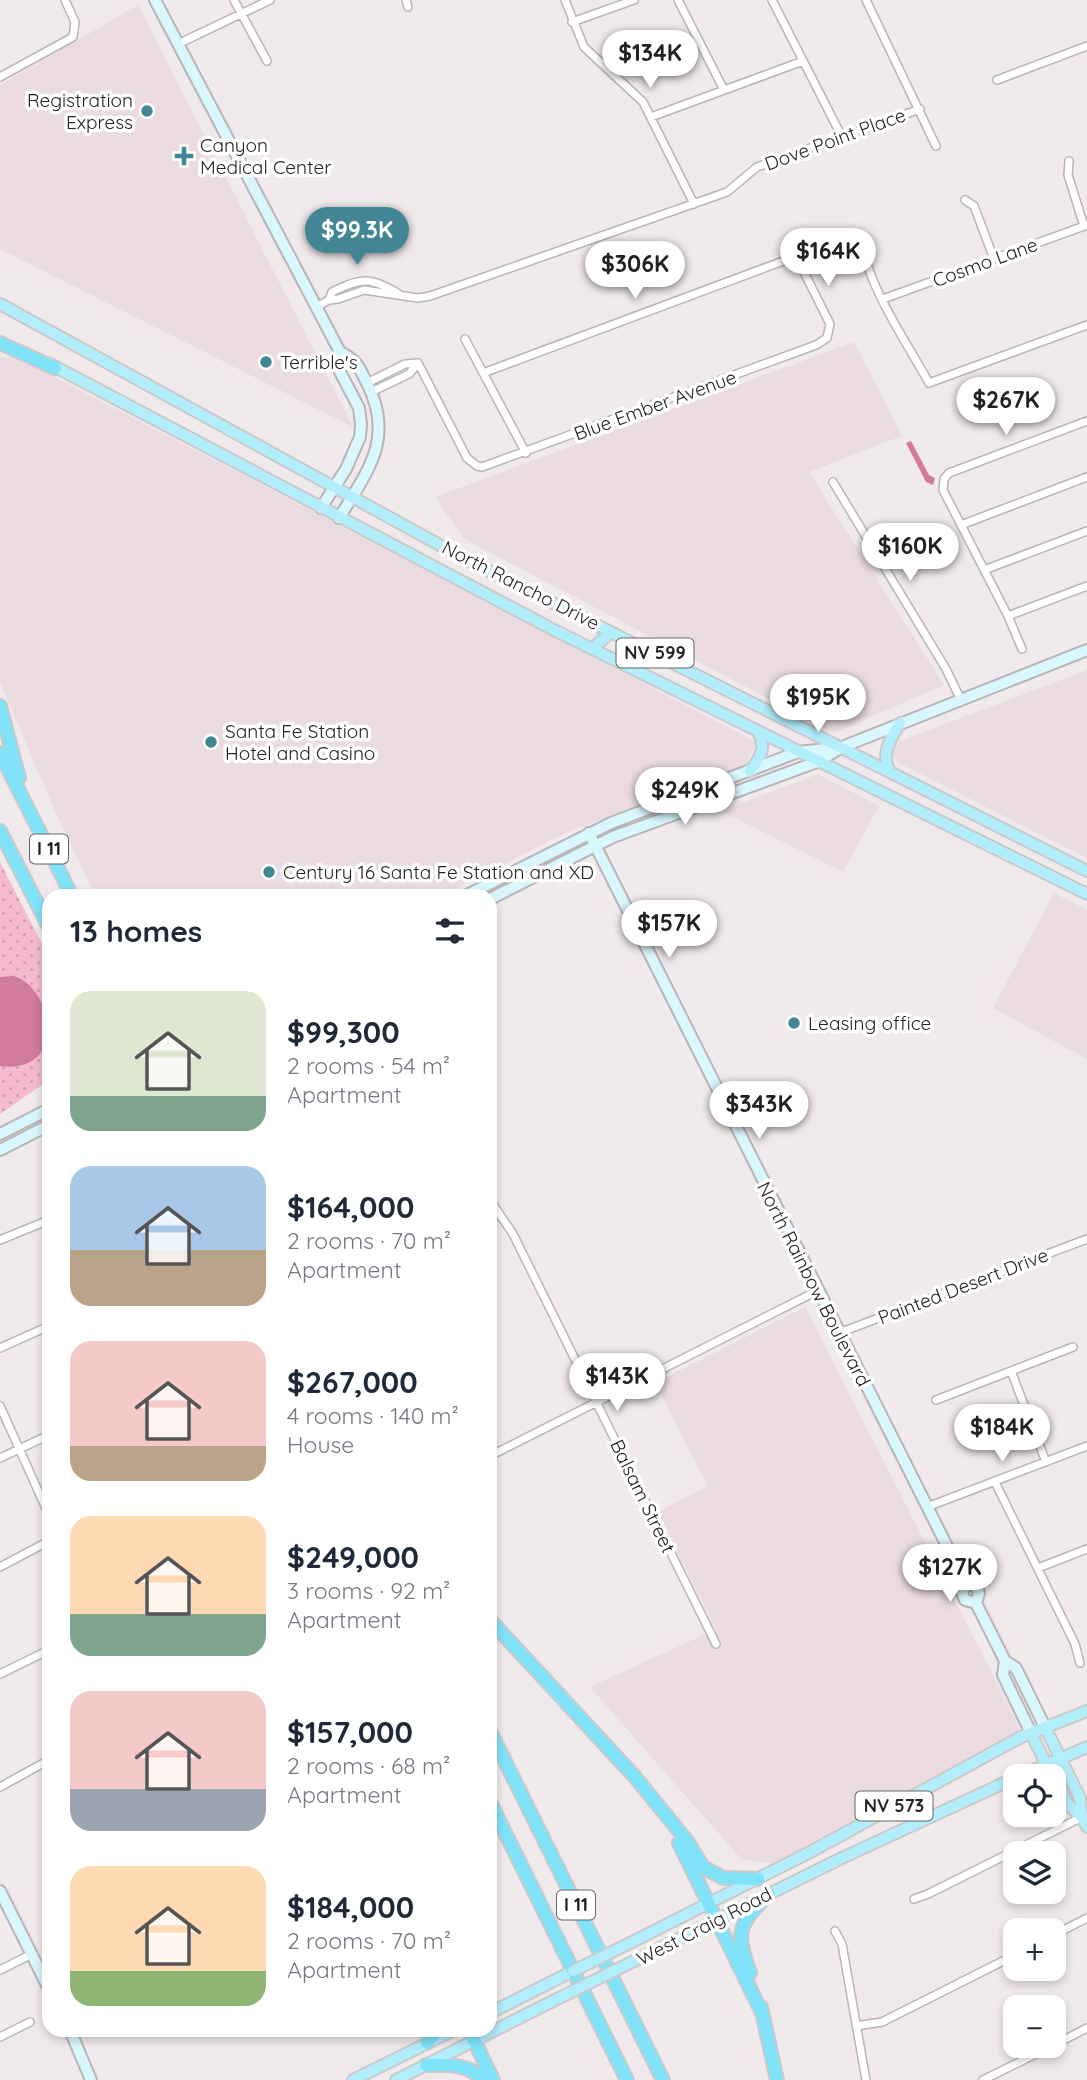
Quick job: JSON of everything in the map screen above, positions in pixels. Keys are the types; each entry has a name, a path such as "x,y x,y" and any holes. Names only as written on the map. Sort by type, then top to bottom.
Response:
{"highway":[{"path":"0,343 55,368"},
{"path":"0,706 25,802"},
{"name":"I 11","path":"0,753 68,889"},
{"name":"I 11","path":"0,831 42,913"},
{"path":"497,1628 635,1777 687,1841 699,1863 723,1878 758,1879"},
{"name":"I 11","path":"497,1745 663,2080"},
{"name":"I 11","path":"497,1816 627,2080"},
{"path":"666,1818 762,2012"},
{"path":"769,1894 750,1911 741,1929 741,1945 762,2012 777,2080"},
{"path":"427,2043 432,2037"},
{"path":"472,2037 493,2080"},
{"path":"426,2065 450,2064 467,2067 476,2071 484,2080"}],"main road":[{"path":"155,0 340,352 355,360 377,403 380,423 372,459 339,518"},
{"name":"North Rancho Drive","path":"0,304 467,560 1087,871"},
{"name":"North Rancho Drive","path":"0,337 592,649 1087,894"},
{"path":"321,508 354,453 361,424 359,408 338,368 340,352"},
{"path":"592,649 611,632"},
{"path":"497,895 595,845 817,762 842,747 960,698 1087,650"},
{"path":"889,770 886,762 887,746 900,723"},
{"path":"750,771 762,753 763,746 758,733"},
{"path":"482,889 611,823 799,752 842,747"},
{"name":"North Rainbow Boulevard","path":"589,834 966,1584 962,1593 965,1600 976,1603 1004,1661 1003,1675 1046,1764"},
{"path":"539,858 545,870"},
{"path":"522,867 527,879"},
{"path":"0,1134 42,1113"},
{"path":"0,1150 42,1129"},
{"name":"North Rainbow Boulevard","path":"1004,1661 1016,1668 1080,1798 1084,1822"},
{"name":"West Craig Road","path":"497,2010 758,1879 1031,1733 1087,1711"},
{"path":"1046,1764 1087,1747"},
{"name":"West Craig Road","path":"497,2025 549,2004 769,1894 1003,1785"},
{"name":"North Rainbow Boulevard","path":"1066,1801 1084,1822"},
{"path":"0,1891 42,1975"},
{"path":"72,2037 91,2080"},
{"path":"353,2080 439,2037"},
{"name":"West Craig Road","path":"396,2080 426,2065 469,2037"}],"street":[{"path":"0,77 65,42 75,33 75,22 65,0"},
{"path":"234,0 267,61"},
{"path":"178,44 270,0"},
{"path":"565,0 584,47 643,102 694,204"},
{"path":"572,22 635,0"},
{"path":"678,0 724,90"},
{"path":"772,0 842,137"},
{"path":"866,0 936,146"},
{"path":"997,80 1087,46"},
{"path":"651,117 803,61"},
{"name":"Dove Point Place","path":"316,307 330,300 332,292 347,284 366,280 383,284 399,294 418,298 430,296 727,192 757,167 920,109"},
{"path":"1069,161 1068,175 1085,225"},
{"path":"965,200 974,206 994,259"},
{"name":"Cosmo Lane","path":"883,299 1085,225"},
{"path":"861,237 863,254 883,299 929,383 1087,325"},
{"name":"Blue Ember Avenue","path":"369,387 409,374 418,363 467,458 477,466 491,466 816,345 829,334 829,318 803,269 792,260 780,261 483,373"},
{"path":"465,339 526,453"},
{"path":"1022,649 1008,616 943,490 944,479 949,473 1087,421"},
{"path":"961,525 1087,477"},
{"path":"833,482 946,669 960,698"},
{"path":"984,570 1087,531"},
{"path":"1008,616 1087,586"},
{"name":"Balsam Street","path":"497,1210 513,1234 716,1644"},
{"path":"0,1240 42,1223"},
{"name":"Painted Desert Drive","path":"839,1334 1087,1238"},
{"path":"497,1453 817,1291"},
{"path":"0,1349 42,1329"},
{"path":"936,1401 1073,1347"},
{"path":"1011,1371 1046,1462"},
{"path":"0,1406 42,1500"},
{"path":"0,1458 42,1438"},
{"path":"927,1507 1087,1446"},
{"path":"995,1482 1075,1644 1080,1663"},
{"path":"0,1567 42,1545"},
{"path":"1038,1568 1087,1549"},
{"path":"0,1674 42,1653"},
{"path":"0,1787 42,1764"},
{"path":"914,1899 1084,1822"},
{"path":"1066,1929 1087,1918"},
{"path":"835,1931 842,1944 866,2080"},
{"path":"0,1970 32,1954"},
{"path":"856,2026 883,2022 1003,1961"},
{"path":"0,2037 30,2022"},
{"path":"1066,2038 1087,2028"},
{"path":"984,2080 1027,2058"}],"shaded area":[{"path":"138,5 353,427 0,249 0,85"},
{"path":"854,342 902,436 809,472 944,685 834,733 464,539 435,497"},
{"path":"0,357 18,358 756,742 745,767 568,832 455,889 93,889 59,820 0,683"},
{"path":"911,441 929,475 935,478 933,485 926,482 906,443"},
{"path":"1087,670 1087,858 897,762 894,757 893,750 900,741"},
{"path":"818,774 879,806 843,872 721,811"},
{"path":"0,862 42,944 42,1085 0,1114"},
{"path":"1054,893 1087,910 1087,1059 993,1008"},
{"path":"13,976 26,983 42,1006 42,1049 37,1057 23,1065 0,1066 0,977"},
{"path":"805,1307 1021,1730 774,1863 742,1860 590,1687 716,1629 658,1512 708,1486 655,1383"}],"place":[{"name":"Registration Express","path":"147,111"},
{"name":"Canyon Medical Center","path":"184,156"},
{"name":"Terrible's","path":"266,362"},
{"name":"Santa Fe Station Hotel and Casino","path":"211,742"},
{"name":"Century 16 Santa Fe Station and XD","path":"269,872"},
{"name":"Leasing office","path":"794,1023"}]}
